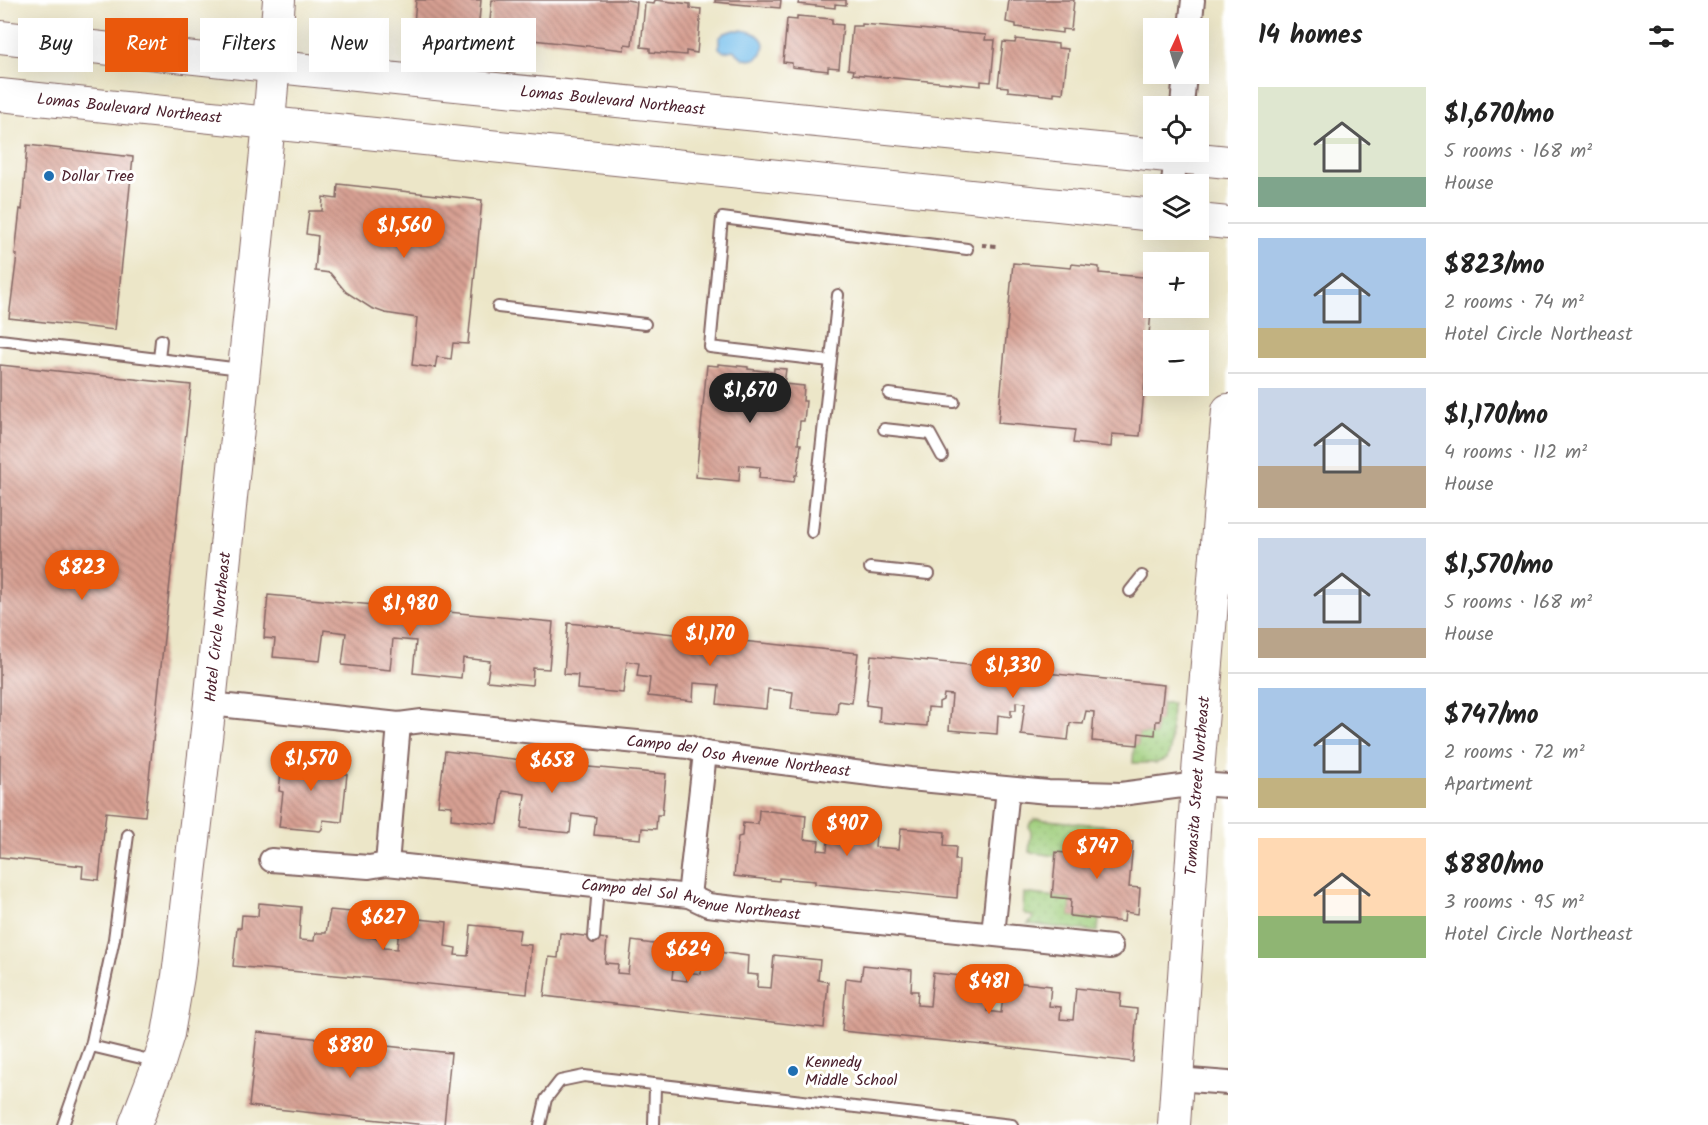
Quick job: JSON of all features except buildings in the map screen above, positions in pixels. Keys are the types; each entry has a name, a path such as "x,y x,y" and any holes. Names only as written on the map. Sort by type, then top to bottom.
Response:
{"main road":[{"name":"Hotel Circle Northeast","path":"277,18 279,0"},
{"name":"Lomas Boulevard Northeast","path":"0,37 200,58"},
{"name":"Lomas Boulevard Northeast","path":"297,69 1175,164 1228,162"},
{"name":"Hotel Circle Northeast","path":"135,1125 168,1034 178,976 210,704 273,72"},
{"name":"Lomas Boulevard Northeast","path":"0,95 1143,214"},
{"path":"1209,221 1228,223"},
{"name":"Tomasita Street Northeast","path":"1174,1125 1197,784 1228,410"}],"street":[{"path":"1191,18 1193,0"},
{"name":"Campo del Oso Avenue Northeast","path":"210,704 399,724 422,722 689,747 705,753 1008,789 1112,794 1197,784 1228,786"},
{"path":"387,864 399,724"},
{"path":"689,896 705,753"},
{"path":"993,934 1008,789"},
{"name":"Campo del Sol Avenue Northeast","path":"271,860 369,867 387,864 689,896 708,905 1111,947"},
{"path":"1177,1079 1228,1083"}],"lane":[{"path":"830,361 710,347 722,218 967,249"},
{"path":"812,532 838,294"},
{"path":"498,307 645,324"},
{"path":"0,340 244,369"},
{"path":"159,359 161,340"},
{"path":"890,394 954,402"},
{"path":"884,429 930,434 942,456"},
{"path":"870,568 929,574"},
{"path":"1130,591 1142,576"},
{"path":"63,1125 91,1046 114,939 128,835"},
{"path":"594,937 598,886"},
{"path":"91,1046 159,1063"},
{"path":"540,1125 546,1099 560,1081 584,1076 1012,1125"},
{"path":"654,1125 655,1085"}],"green space":[{"path":"1162,703 1172,703 1170,750 1167,759 1156,763 1133,763 1134,745 1138,745 1139,733 1155,735 1156,721 1160,721"},
{"path":"1036,819 1110,826 1107,839 1078,836 1077,854 1056,852 1055,856 1029,852 1031,833 1029,826"},
{"path":"1024,893 1071,899 1070,916 1099,919 1098,932 1028,924 1033,919 1032,916 1023,912"}],"water":[{"path":"735,30 749,31 758,35 764,47 758,57 745,59 733,50 724,52 719,48 719,38"}],"place":[{"name":"Dollar Tree","path":"49,176"},
{"name":"Kennedy Middle School","path":"793,1071"}]}
